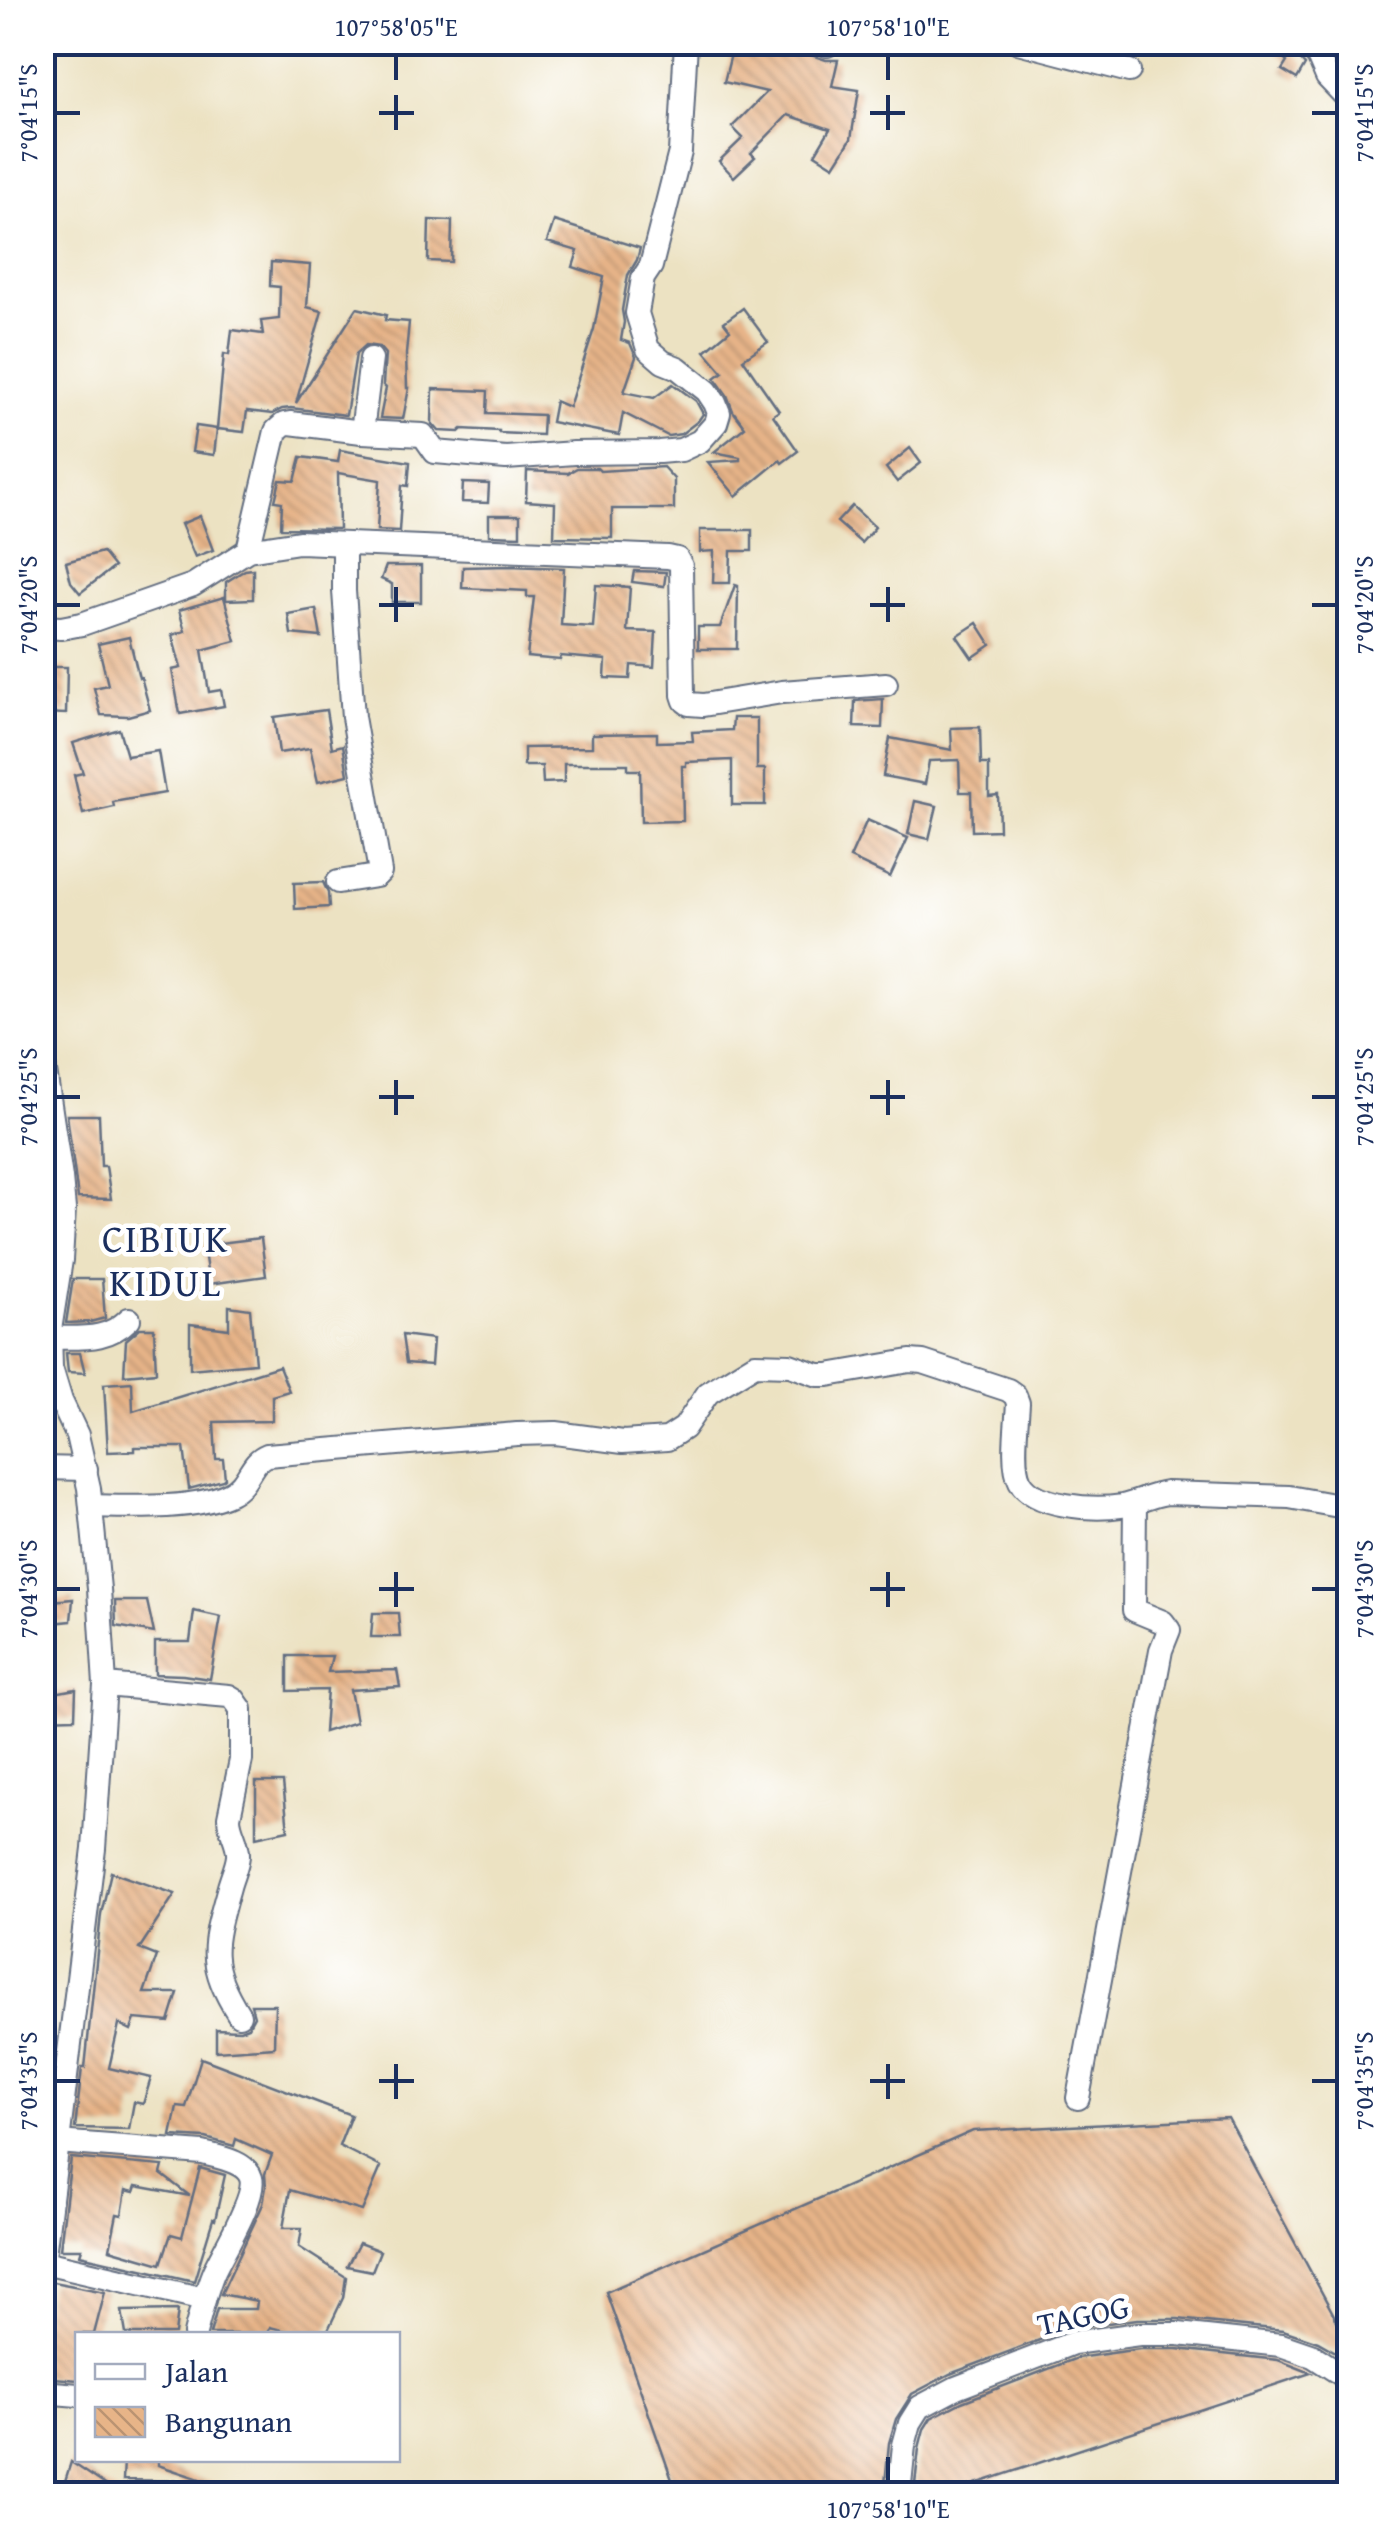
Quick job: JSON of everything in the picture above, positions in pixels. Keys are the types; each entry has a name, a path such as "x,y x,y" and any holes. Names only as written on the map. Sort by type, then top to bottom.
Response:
{"street":[{"path":"248,550 276,431 284,424 423,435 435,452 506,458 680,450 700,441 716,423 719,413 707,391 678,368 662,362 648,348 637,313 680,152 686,42"},
{"path":"1018,42 1129,71"},
{"path":"1304,42 1318,56 1327,77 1350,101"},
{"path":"362,432 371,359"},
{"path":"42,628 82,624 193,584 248,550 299,542 677,559 683,577 685,701 703,705 782,692 886,684"},
{"path":"338,882 380,872 354,718 344,544"},
{"path":"42,1051 64,1209 62,1260 50,1338 54,1381 77,1436 86,1470 105,1684 94,1848 42,2272"},
{"path":"50,1338 105,1335 130,1319"},
{"path":"92,1506 138,1507 205,1501 242,1486 256,1461 267,1455 556,1432 622,1442 668,1438 684,1428 708,1393 755,1364 790,1365 828,1375 910,1361 935,1365 1015,1395 1016,1468 1020,1482 1034,1496 1046,1501 1111,1507 1166,1493 1289,1497 1350,1508"},
{"path":"42,1468 86,1470"},
{"path":"1078,2098 1161,1650 1170,1630 1163,1622 1134,1610 1135,1503"},
{"path":"105,1684 229,1696 240,1709 241,1760 229,1818 238,1855 214,1954 221,1985 239,2016"},
{"path":"57,2142 203,2153 223,2158 248,2172 251,2187 247,2200 214,2271 196,2332"},
{"path":"44,2262 204,2299"},
{"name":"TAGOG","path":"899,2494 904,2445 920,2407 956,2388 1073,2343 1139,2334 1178,2334 1281,2346 1313,2356 1350,2384"},
{"path":"42,2392 75,2395"}],"building":[{"path":"734,42 773,49 775,42 795,42 793,49 838,60 832,86 859,90 851,139 834,166 815,154 830,129 788,115 734,177 719,161 743,138 732,127 767,92 724,82"},
{"path":"1266,42 1284,42 1305,65 1297,79 1282,70 1287,62"},
{"path":"429,220 452,221 451,262 428,261"},
{"path":"554,221 640,248 628,275 622,310 621,340 630,343 636,357 624,392 654,398 673,384 696,401 703,414 681,434 668,436 623,413 619,435 551,422 555,401 569,407 594,329 604,277 573,267 578,251 547,242"},
{"path":"271,262 310,265 307,307 322,311 296,403 357,308 386,315 385,320 409,322 409,388 403,419 380,418 386,388 385,354 379,347 366,345 356,354 346,415 291,408 272,414 247,411 244,432 217,429 224,354 229,355 232,330 263,334 261,321 279,319 280,287 270,286"},
{"path":"743,308 768,342 743,359 779,411 773,415 798,451 782,463 780,460 736,496 708,462 740,460 714,452 745,427 715,378 723,372 705,351 730,330 724,322"},
{"path":"433,389 488,391 487,413 543,415 542,435 439,431 432,423"},
{"path":"196,426 217,429 214,455 192,452"},
{"path":"910,448 921,463 897,482 886,468"},
{"path":"340,450 410,462 408,486 402,485 399,531 377,530 380,480 338,473 339,529 281,528 282,502 275,501 280,480 295,481 301,457 338,462"},
{"path":"663,467 674,479 674,509 612,509 612,538 554,537 555,503 526,501 527,471 568,473 577,468 600,471"},
{"path":"463,483 489,484 488,503 462,502"},
{"path":"852,506 875,527 861,543 837,522"},
{"path":"489,515 520,515 520,536 489,535"},
{"path":"200,516 213,550 195,557 181,524"},
{"path":"700,530 752,530 752,551 731,551 730,583 713,583 714,551 700,552"},
{"path":"102,552 114,567 80,593 71,582 66,562"},
{"path":"386,566 421,566 421,602 392,602 392,584 381,579"},
{"path":"463,567 564,568 561,625 593,627 596,585 630,587 627,631 656,632 654,667 631,665 630,679 605,678 606,660 527,657 534,597 527,597 527,591 462,588"},
{"path":"253,569 253,599 226,600 226,582"},
{"path":"634,571 666,572 664,586 632,582"},
{"path":"735,585 737,649 698,649 698,627 720,627"},
{"path":"224,597 236,641 202,650 209,692 221,690 224,706 180,714 172,670 181,668 172,635 185,631 179,610"},
{"path":"316,609 321,637 291,634 288,614"},
{"path":"977,623 991,645 972,658 957,636"},
{"path":"129,637 150,710 128,716 101,715 94,688 108,685 98,644"},
{"path":"42,667 67,667 66,714 42,713"},
{"path":"883,699 882,728 854,727 855,701"},
{"path":"326,710 332,748 343,745 348,775 318,782 310,748 279,753 274,717"},
{"path":"733,718 757,718 757,769 765,769 765,805 732,805 732,760 686,762 682,766 683,821 641,822 640,770 628,770 628,764 564,764 564,782 543,783 542,766 524,766 524,748 592,747 592,734 657,733 657,742 693,741 692,732 732,730"},
{"path":"980,727 981,764 989,764 989,796 998,795 999,830 972,831 971,792 960,792 959,760 929,761 925,784 883,776 890,738 952,750 951,728"},
{"path":"119,729 127,756 158,751 165,793 113,802 114,807 83,814 74,775 83,773 73,743"},
{"path":"915,801 937,806 929,839 908,834"},
{"path":"867,820 908,838 890,877 850,858"},
{"path":"323,882 329,907 295,909 294,883"},
{"path":"67,1115 99,1115 101,1166 106,1166 111,1199 78,1198"},
{"path":"261,1238 266,1276 209,1284 203,1245"},
{"path":"73,1279 102,1279 105,1318 66,1323"},
{"path":"229,1306 250,1309 255,1363 190,1369 190,1324 229,1329"},
{"path":"140,1328 154,1328 156,1372 124,1375 126,1340"},
{"path":"402,1335 433,1339 431,1365 406,1363"},
{"path":"66,1353 80,1353 85,1373 68,1372"},
{"path":"279,1366 289,1391 272,1396 272,1421 214,1422 216,1459 223,1459 223,1480 189,1489 184,1447 135,1447 135,1451 108,1452 104,1384 132,1382 133,1411"},
{"path":"73,1599 71,1621 42,1624 42,1602"},
{"path":"115,1601 147,1601 154,1633 116,1626"},
{"path":"194,1611 221,1617 210,1679 155,1674 155,1642 190,1642"},
{"path":"373,1613 398,1613 400,1637 371,1637"},
{"path":"288,1656 332,1656 328,1672 397,1670 400,1687 350,1690 356,1722 324,1732 327,1690 288,1691"},
{"path":"76,1689 75,1718 43,1719 43,1695"},
{"path":"256,1782 283,1782 288,1830 256,1837"},
{"path":"111,1872 175,1894 139,1949 157,1956 144,1993 178,1993 169,2022 135,2019 131,2030 119,2024 109,2068 151,2078 143,2104 134,2102 129,2129 75,2128 101,1914"},
{"path":"251,2005 275,2005 274,2047 216,2051 216,2029 248,2027 254,2016"},
{"path":"201,2058 351,2115 339,2146 381,2167 362,2211 290,2190 283,2228 302,2228 299,2247 346,2277 343,2298 327,2332 289,2332 270,2327 268,2332 211,2332 217,2309 256,2309 257,2301 221,2294 263,2204 265,2174 272,2155 236,2139 234,2146 206,2138 171,2136 177,2106 186,2107"},
{"path":"1228,2118 1350,2345 1350,2360 1318,2342 1283,2330 1178,2319 1137,2319 1071,2328 950,2374 912,2394 896,2419 889,2443 884,2494 677,2494 606,2292 973,2131"},
{"path":"71,2158 163,2166 161,2174 190,2196 136,2186 134,2192 126,2190 110,2249 161,2264 171,2234 182,2237 200,2168 225,2175 215,2220 194,2281 80,2255 82,2249 60,2249"},
{"path":"359,2243 380,2251 372,2271 347,2266"},
{"path":"53,2282 105,2292 95,2332 75,2332 75,2380 42,2377 42,2329 49,2285"},
{"path":"178,2310 175,2332 126,2332 122,2311"},
{"path":"1140,2349 1278,2360 1311,2373 945,2494 914,2494 919,2448 931,2418 962,2402 1077,2358"},
{"path":"71,2462 119,2494 61,2494"},
{"path":"124,2462 158,2462 238,2492 177,2494 181,2481 123,2480"}],"district":[{"name":"CIBIUK KIDUL","path":"166,1260"}]}
